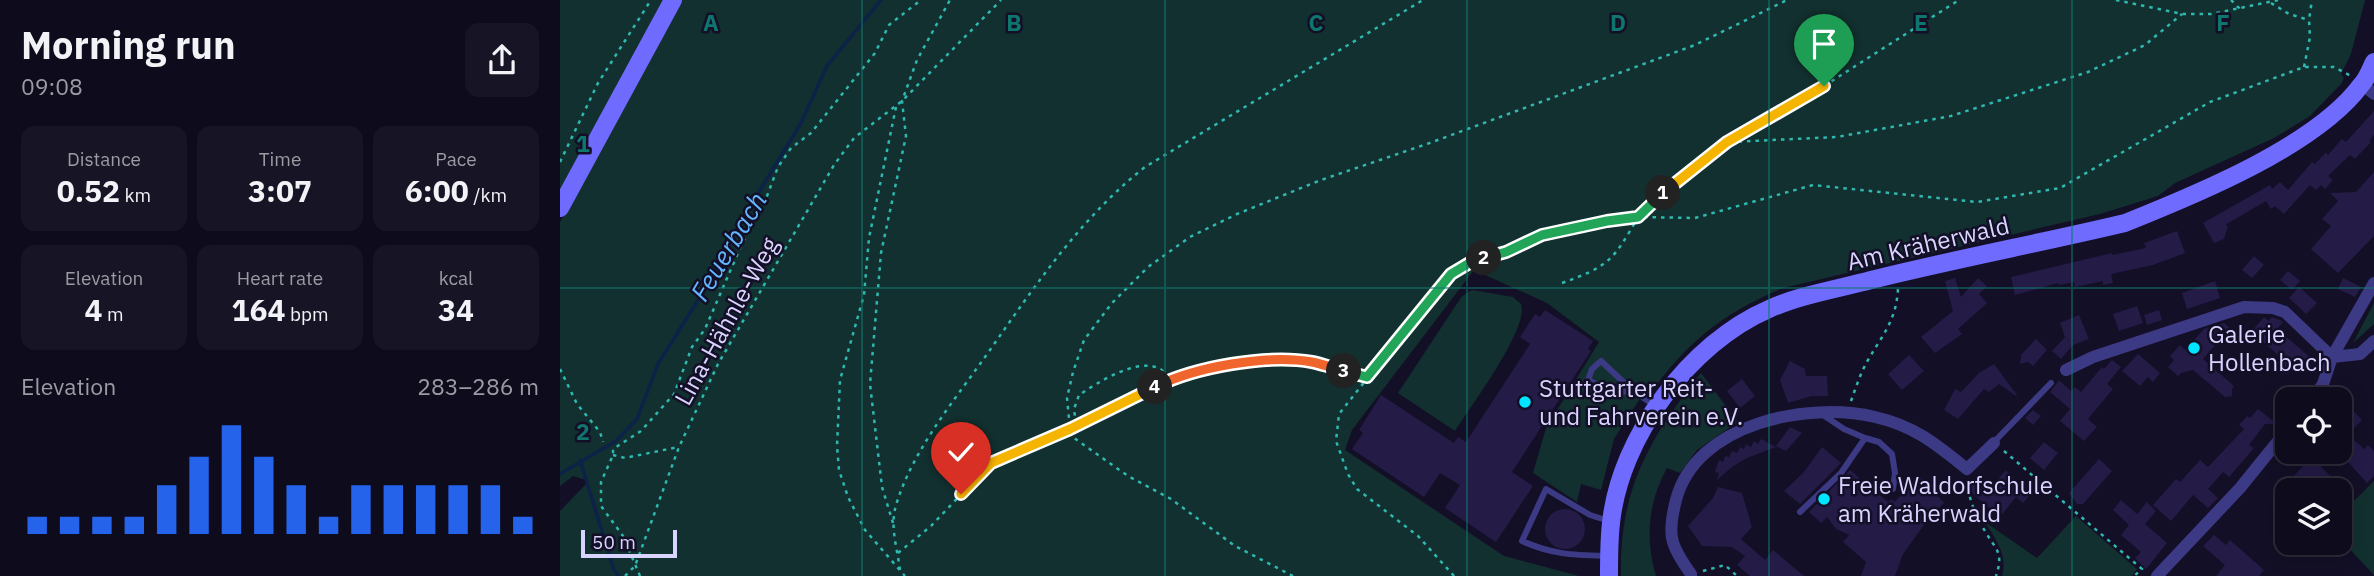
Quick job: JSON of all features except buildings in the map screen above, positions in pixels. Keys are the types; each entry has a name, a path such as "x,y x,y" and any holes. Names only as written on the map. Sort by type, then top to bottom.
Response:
{"main road":[{"path":"560,208 673,0"},
{"name":"Am Kräherwald","path":"1609,576 1611,522 1622,478 1633,451 1673,384 1714,342 1734,327 1769,308 1907,271 2125,223 2192,195 2291,144 2368,89 2374,62"}],"street":[{"path":"2321,387 2332,357 2374,283"},
{"path":"2066,370 2093,357 2244,307 2273,308 2285,312 2332,357 2360,354 2374,341"},
{"path":"1691,575 1674,550 1671,531 1677,494 1685,476 1714,445 1734,433 1781,418 1819,412 1847,412 1913,429 1967,469 1994,443"},
{"path":"2157,576 2240,488 2275,445"}],"lane":[{"path":"1634,392 1609,391 1588,380 1592,369 1601,361 1634,392 1657,407"},
{"path":"1994,443 2051,383"},
{"path":"1819,412 1844,429 1879,442 1892,454 1895,473 1893,489"},
{"path":"1800,512 1841,472 1864,438"},
{"path":"1610,556 1571,556 1545,552 1522,541 1546,489 1590,515 1611,522"}],"path":[{"path":"560,162 598,83 651,0"},
{"path":"635,576 635,566 623,537 601,506 601,482 613,449 641,431 674,394 692,348 705,329 741,246 764,204 778,166 791,148 811,133 876,53 889,26 921,0"},
{"path":"900,569 893,523 882,487 870,384 881,253 906,136 902,101 917,61 950,0"},
{"name":"Lina-Hähnle-Weg","path":"625,576 635,566 679,447 718,364 834,164 854,138 896,107 1002,0"},
{"path":"893,523 897,502 922,449 1059,253 1117,189 1145,167 1423,0"},
{"path":"1293,576 1235,546 1171,499 1128,476 1074,438 1070,429 1067,398 1073,372 1084,340 1112,303 1139,276 1190,237 1237,214 1321,180 1427,145 1695,45 1787,0"},
{"path":"1562,283 1595,271 1609,261 1638,217 1657,198 1727,142 1824,86 1959,0"},
{"path":"2116,0 2182,14 2211,14 2278,0"},
{"path":"2231,0 2240,9"},
{"path":"2304,66 2311,37 2309,20 2312,0"},
{"path":"2271,3 2289,14 2309,20"},
{"path":"1727,142 1837,137 1951,116 2088,72 2145,45 2182,14"},
{"path":"1454,576 1418,536 1357,489 1348,474 1336,441 1336,426 1339,414 1451,274 1471,262 1506,252 1542,235 1638,217 1695,218 1813,185 1977,202 2060,188 2210,102 2304,66 2334,67 2368,89"},
{"path":"896,107 869,238 864,295 840,380 836,446 839,470 848,497 865,530 905,576"},
{"path":"1847,412 1868,361 1894,317 1898,286"},
{"path":"898,553 931,526 991,463 1070,429 1171,379 1251,360 1310,361 1367,377"},
{"path":"1077,425 1074,409 1079,395 1100,381 1139,365 1158,368 1171,379"},
{"path":"560,369 577,404 600,432 603,442"},
{"path":"1994,443 2142,569 2134,576"},
{"path":"613,455 625,458 679,447"},
{"path":"1967,469 1967,488 1972,503 1985,533 1997,546 2000,558 1996,576"},
{"path":"1691,575 1725,565 1737,576"},
{"path":"635,566 635,576"}],"green space":[{"path":"560,0 669,0 560,195"},
{"path":"682,0 2365,0 2351,54 2341,74 2344,78 2310,116 2274,138 2175,183 2158,196 2100,214 1783,288 1724,319 1692,344 1649,395 1643,394 1614,439 1601,490 1581,484 1577,502 1533,473 1546,428 1599,342 1547,303 1474,270 1352,430 1345,450 1504,556 1579,576 560,576 560,511 589,481 573,476 560,486 560,222"},
{"path":"1472,290 1513,297 1521,304 1521,315 1508,348 1455,431 1398,393 1462,296"},
{"path":"2374,303 2374,324 2353,343"},
{"path":"1701,373 1738,422 1697,450 1680,473 1667,468 1656,494 1650,521 1650,548 1656,576 1621,576 1625,517 1641,467 1666,420"},
{"path":"2374,481 2374,575 2352,552 2352,503"},
{"path":"2076,516 2137,569 2132,576 2002,576 2002,554 1985,522 2037,558"}],"waterway":[{"name":"Feuerbach","path":"560,474 616,441 637,419 658,364 710,281 742,220 801,123 827,66 881,0"},
{"path":"580,460 614,570 619,576"}],"place":[{"name":"Galerie Hollenbach","path":"2194,348"},
{"name":"Stuttgarter Reit- und Fahrverein e.V.","path":"1525,402"},
{"name":"Freie Waldorfschule am Kräherwald","path":"1824,499"}],"route":[{"path":"961,494 991,463 1070,429 1171,379 1251,360 1310,361 1367,377 1451,274 1471,262 1506,252 1542,235 1638,217 1657,198 1727,142 1824,86"}]}
